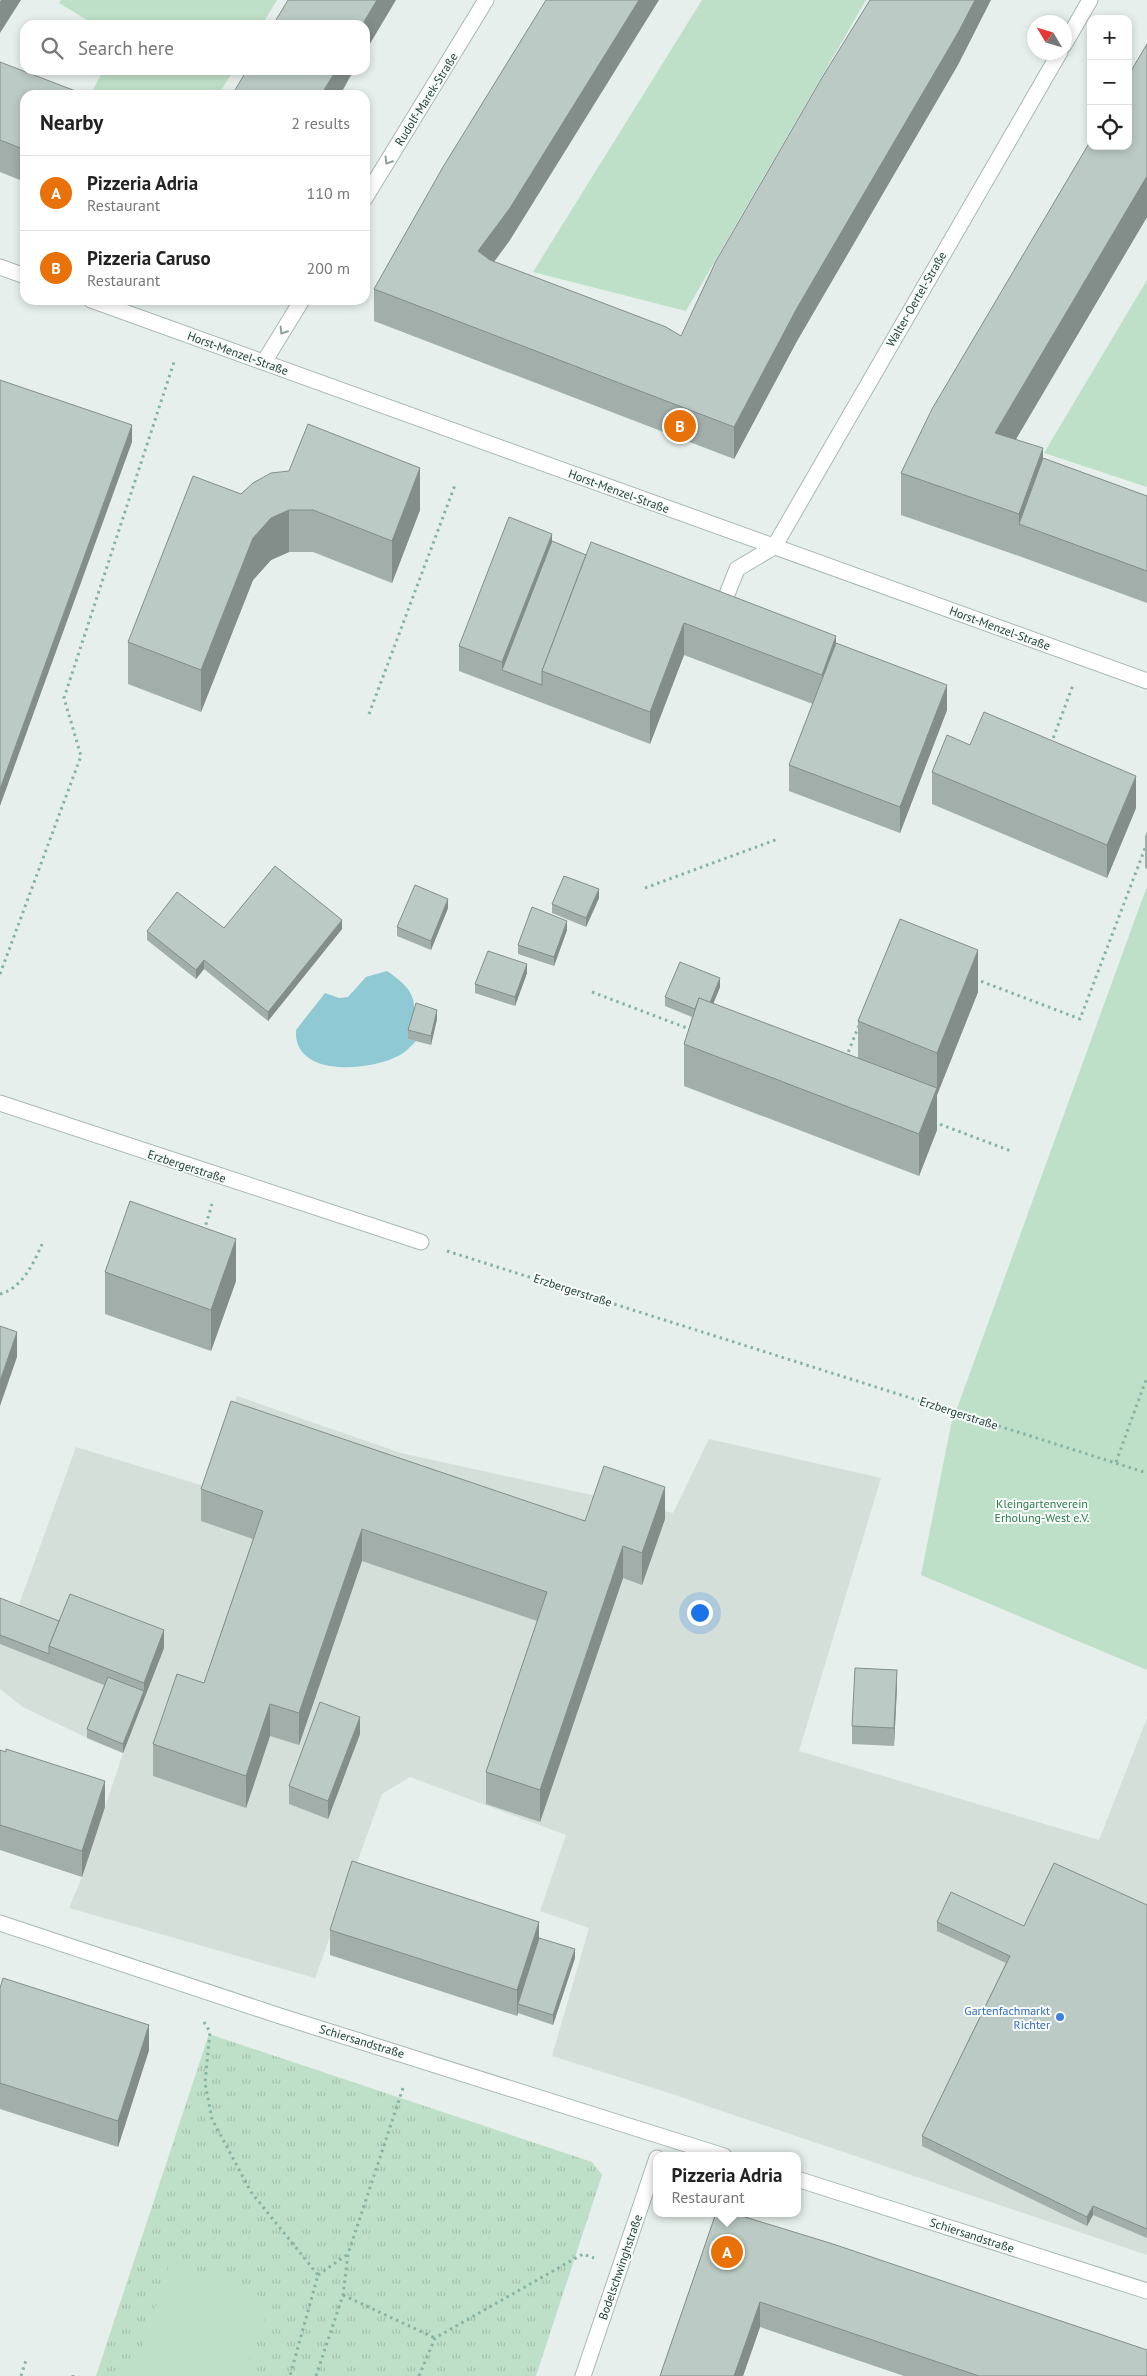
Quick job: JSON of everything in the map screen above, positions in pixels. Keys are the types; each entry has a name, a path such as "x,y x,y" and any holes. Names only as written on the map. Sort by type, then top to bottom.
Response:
{"street":[{"name":"Rudolf-Marek-Straße","path":"370,190 486,0"},
{"path":"1072,31 1090,0"},
{"name":"Walter-Oertel-Straße","path":"774,547 1055,60"},
{"path":"0,267 20,274"},
{"name":"Horst-Menzel-Straße","path":"105,305 1147,681"},
{"path":"264,362 299,305"},
{"path":"716,623 736,569 774,547"},
{"name":"Erzbergerstraße","path":"0,1103 421,1242"},
{"name":"Schiersandstraße","path":"0,1923 184,1984 712,2152"},
{"name":"Bodelschwinghstraße","path":"659,2152 664,2136"},
{"name":"Bodelschwinghstraße","path":"583,2376 653,2169"},
{"name":"Schiersandstraße","path":"801,2180 1147,2291"}],"path":[{"path":"0,974 81,756 64,698 184,334"},
{"path":"369,714 455,485"},
{"path":"1048,750 1083,658"},
{"path":"645,888 778,839"},
{"path":"971,978 1080,1019 1147,843"},
{"path":"592,992 700,1033"},
{"path":"843,1066 861,1020"},
{"path":"928,1120 1011,1151"},
{"path":"202,1239 220,1177"},
{"path":"0,1294 8,1292 32,1268 43,1242"},
{"name":"Erzbergerstraße","path":"421,1242 1147,1472"},
{"path":"1116,1462 1147,1377"},
{"path":"184,1984 210,2032 205,2083 212,2119 250,2192 318,2274"},
{"path":"316,2376 343,2295 348,2254 413,2057"},
{"path":"290,2376 318,2274 348,2254"},
{"path":"418,2376 435,2338 583,2254 620,2267"},
{"path":"343,2295 435,2338"},
{"path":"20,2376 26,2360"}],"shaded area":[{"path":"237,1396 401,1453 673,1513 709,1439 881,1478 799,1751 1099,1840 1147,1718 1147,2255 669,2093 552,2056 589,1928 540,1911 566,1835 410,1777 382,1794 315,1978 69,1908 82,1877 123,1753 23,1707 0,1689 0,1607 16,1613 76,1447 204,1486"}],"green space":[{"path":"61,0 277,0 265,20 87,20 59,3"},
{"path":"702,0 866,0 686,311 533,272"},
{"path":"100,75 231,75 221,90 93,90"},
{"path":"1147,280 1147,487 1044,453"},
{"name":"Kleingartenverein Erholung-West e.V.","path":"1146,889 1147,1670 921,1575 951,1425"},
{"path":"209,2034 592,2162 602,2175 536,2376 96,2376"},
{"path":"171,2260 272,2301 242,2376 133,2376"}],"water":[{"path":"387,971 405,986 413,1000 413,1017 408,1039 416,1041 401,1055 370,1065 335,1067 320,1063 307,1056 298,1046 296,1030 325,993 339,998 348,997 366,977"}],"building":[{"path":"288,0 377,0 365,20 276,20"},
{"path":"546,0 639,0 510,208 478,251 490,260 666,327 681,336 716,261 823,76 870,0 975,0 959,31 797,308 734,427 374,289 443,167"},
{"path":"1147,44 1147,176 995,433 1043,448 1019,514 901,473 932,409 1087,147 1087,150 1132,150 1132,69"},
{"path":"0,62 20,70 20,75 34,75 73,90 20,90 20,148 0,140"},
{"path":"244,75 333,75 324,90 235,90"},
{"path":"0,380 132,425 0,789"},
{"path":"308,424 420,468 392,541 313,510 289,510 271,518 253,538 201,670 128,642 193,476 241,494 253,483 271,473 289,471"},
{"path":"1043,458 1147,496 1147,571 1019,524"},
{"path":"509,517 552,534 502,662 459,646"},
{"path":"552,541 586,555 542,671 542,685 502,670"},
{"path":"591,542 836,636 822,675 684,623 650,712 542,671"},
{"path":"836,643 947,685 900,807 789,765"},
{"path":"984,712 1136,776 1107,845 932,772 947,735 970,745"},
{"path":"275,866 342,920 268,1012 204,960 196,970 147,931 177,892 224,928"},
{"path":"564,876 599,889 586,918 552,904"},
{"path":"415,885 448,899 431,941 397,927"},
{"path":"532,907 567,921 554,957 518,945"},
{"path":"900,919 978,950 937,1053 858,1021"},
{"path":"488,951 527,964 515,997 475,984"},
{"path":"680,962 720,978 710,1003 699,998 695,1009 665,997"},
{"path":"699,998 937,1088 919,1134 684,1044"},
{"path":"416,1003 437,1010 431,1036 408,1030"},
{"path":"130,1201 236,1239 211,1310 105,1272"},
{"path":"0,1326 17,1332 0,1381"},
{"path":"231,1401 585,1521 604,1466 665,1487 642,1553 623,1546 540,1790 486,1772 547,1592 362,1529 299,1713 270,1704 246,1776 153,1744 177,1674 204,1683 263,1511 201,1489"},
{"path":"70,1594 164,1630 144,1683 49,1646"},
{"path":"0,1598 59,1621 49,1646 49,1654 0,1635"},
{"path":"855,1668 897,1670 894,1728 852,1726"},
{"path":"108,1677 144,1691 123,1744 87,1729"},
{"path":"320,1702 360,1717 328,1801 289,1786"},
{"path":"6,1749 105,1781 82,1851 0,1825 0,1750 6,1752"},
{"path":"352,1861 539,1922 517,1990 330,1930"},
{"path":"1054,1863 1147,1905 1147,2229 1093,2206 1087,2217 922,2136 1010,1956 937,1922 951,1892 1024,1926"},
{"path":"539,1938 575,1949 553,2015 518,2004"},
{"path":"3,1978 149,2025 118,2121 0,2083 0,1988"},
{"path":"715,2217 745,2217 833,2244 1147,2350 1147,2376 979,2376 760,2302 734,2376 660,2376"}],"place":[{"name":"Pizzeria Caruso","path":"680,426"},
{"name":"Gartenfachmarkt Richter","path":"1060,2017"},
{"name":"Pizzeria Adria","path":"727,2252"}]}
